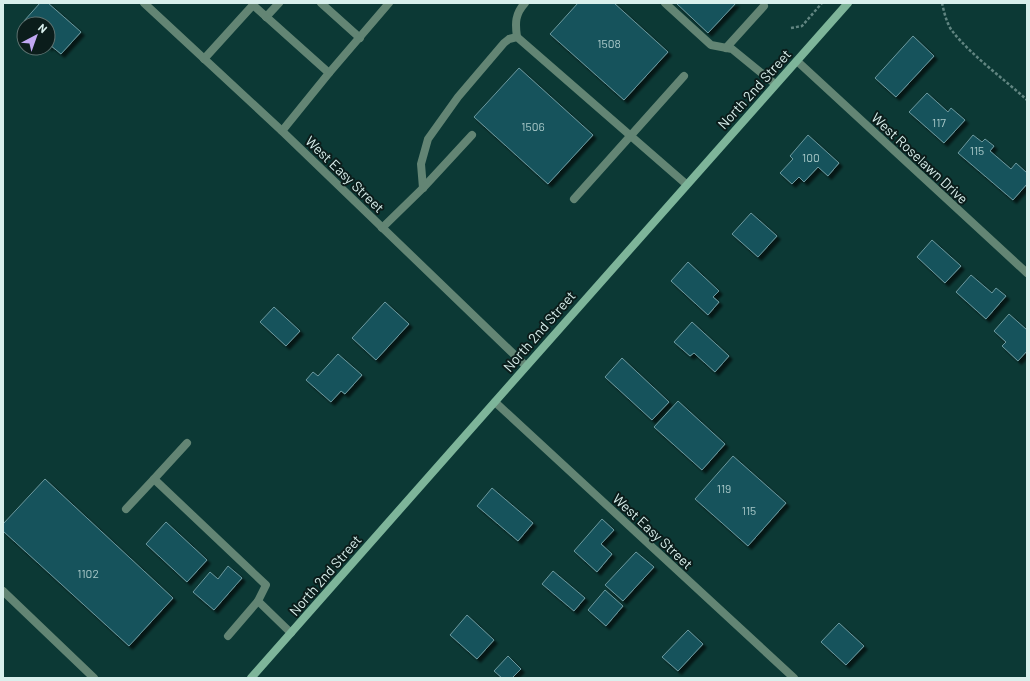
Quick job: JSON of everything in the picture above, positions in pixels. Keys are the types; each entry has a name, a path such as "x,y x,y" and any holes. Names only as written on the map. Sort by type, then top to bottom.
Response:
{"main road":[{"name":"North 2nd Street","path":"251,678 686,184 848,3"}],"street":[{"name":"West Easy Street","path":"144,3 282,131 526,366"},
{"path":"266,17 279,3"},
{"path":"321,3 360,38"},
{"path":"282,131 389,3"},
{"path":"526,3 519,10 515,24 517,37 686,184"},
{"path":"665,3 712,45 732,49 776,84"},
{"path":"204,59 251,4 329,73"},
{"path":"726,48 764,6"},
{"path":"423,188 421,164 428,139 458,97 504,43 509,39 517,37"},
{"name":"West Roselawn Drive","path":"797,61 1027,273"},
{"path":"574,199 684,76"},
{"path":"382,228 423,188 472,135"},
{"name":"West Easy Street","path":"495,402 794,678"},
{"path":"126,509 187,443"},
{"path":"154,479 266,585 258,601 228,636"},
{"path":"3,591 94,678"},
{"path":"258,601 291,633"}],"path":[{"path":"791,28 802,26 822,3"},
{"path":"942,3 952,31 974,54 1027,100"}],"building":[{"path":"40,3 48,3 81,32 61,54 56,50 56,16 28,16"},
{"path":"578,3 614,3 668,52 624,100 550,34"},
{"path":"676,3 736,3 708,33"},
{"path":"913,36 934,56 896,97 875,78"},
{"path":"519,68 593,135 548,184 474,117"},
{"path":"927,93 948,112 951,108 965,120 944,143 909,112"},
{"path":"808,135 839,163 828,176 818,167 804,182 799,177 792,184 780,173 793,159 790,156"},
{"path":"973,135 982,142 985,139 994,146 990,151 1011,169 1016,163 1027,173 1027,184 1013,200 958,153"},
{"path":"751,213 777,236 758,257 732,234"},
{"path":"932,240 961,266 945,283 917,257"},
{"path":"688,262 719,291 713,297 719,302 708,315 671,281"},
{"path":"971,275 992,293 996,288 1006,296 986,319 956,292"},
{"path":"385,302 409,324 376,360 352,338"},
{"path":"274,307 300,331 286,346 260,322"},
{"path":"1009,314 1027,330 1027,351 1018,361 1002,346 1006,342 994,331"},
{"path":"692,322 729,356 715,372 694,353 690,356 674,342"},
{"path":"338,354 362,375 345,394 341,391 331,402 306,380 313,372 318,376"},
{"path":"622,358 669,402 652,420 605,377"},
{"path":"678,401 725,444 702,470 654,427"},
{"path":"733,456 786,503 748,546 695,499"},
{"path":"45,479 173,598 129,646 3,531 3,524"},
{"path":"492,488 533,523 518,541 477,506"},
{"path":"602,519 614,530 601,544 612,554 597,572 574,551"},
{"path":"166,522 207,560 187,582 146,544"},
{"path":"636,552 654,567 623,601 605,585"},
{"path":"228,566 242,578 214,610 193,592 210,572 218,579"},
{"path":"553,571 585,598 574,611 542,584"},
{"path":"605,590 623,606 606,626 588,610"},
{"path":"467,615 494,640 477,659 450,635"},
{"path":"839,623 864,646 846,665 821,642"},
{"path":"688,630 703,644 678,671 662,657"},
{"path":"508,656 521,669 512,678 502,678 494,671"}]}
